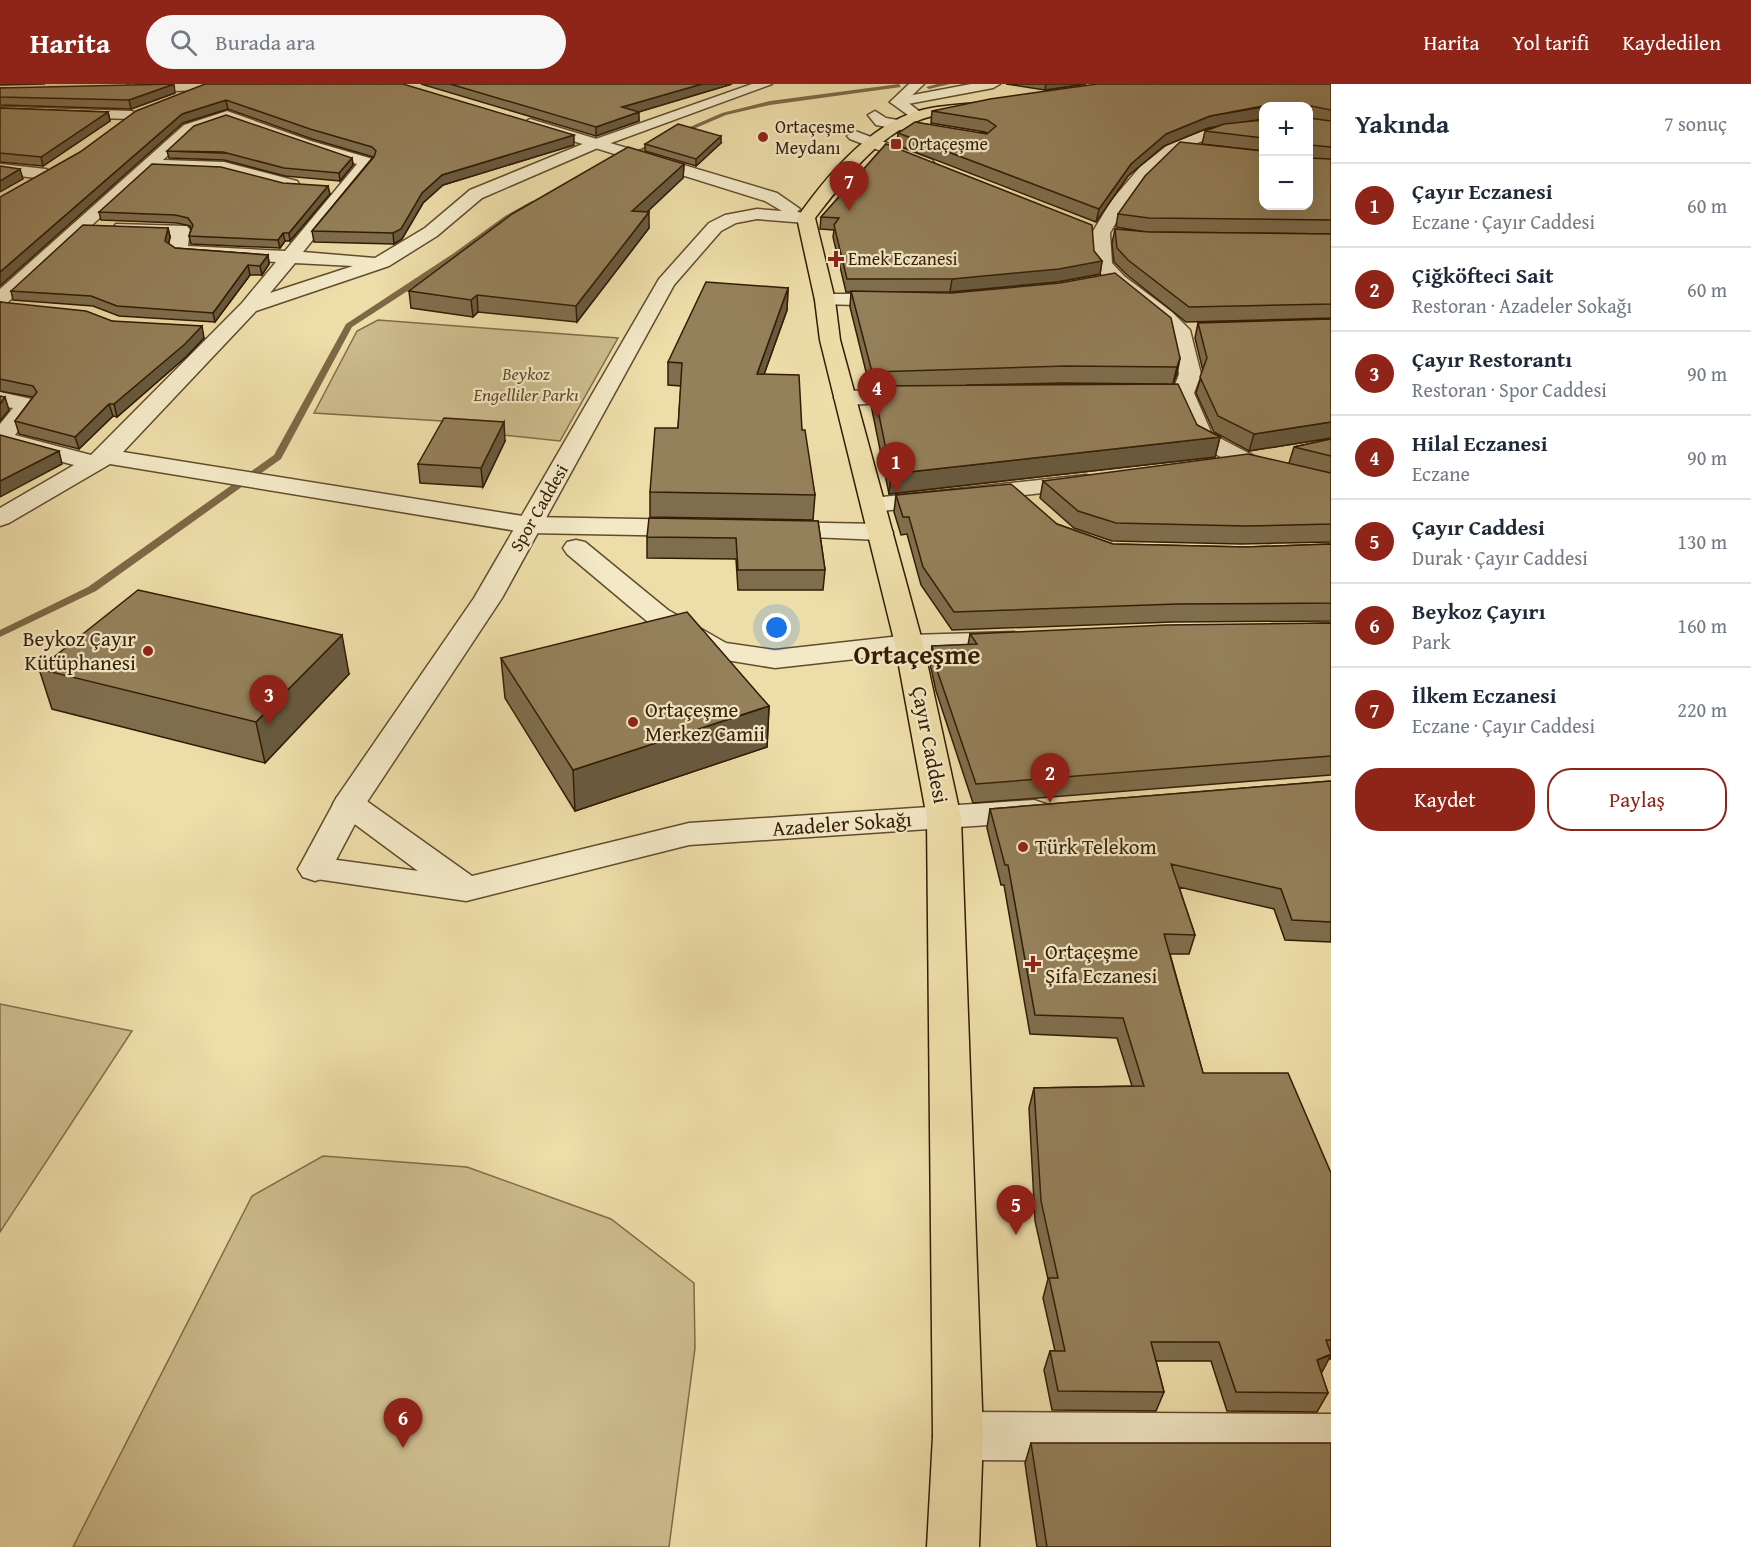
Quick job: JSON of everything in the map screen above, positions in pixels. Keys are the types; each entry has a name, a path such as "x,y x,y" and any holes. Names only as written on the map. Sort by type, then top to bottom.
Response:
{"main road":[{"path":"806,218 840,176 864,140 904,114 990,104"},
{"name":"Çayır Caddesi","path":"806,218 825,300 830,340 909,644 944,818 958,1436 953,1547"}],"street":[{"path":"249,307 382,262 431,232 476,194 595,144 765,84"},
{"path":"904,114 917,84"},
{"path":"875,116 881,122 993,84"},
{"path":"120,88 216,85"},
{"path":"171,102 216,85"},
{"path":"112,129 132,116 151,109"},
{"path":"0,111 132,116"},
{"path":"904,114 952,134"},
{"path":"0,299 189,128 226,116 306,144 367,162 249,307 101,460 4,511"},
{"path":"510,117 771,197 806,218"},
{"path":"1259,125 1218,130 1174,147 1146,170 1101,232 1103,264 1117,280 1180,330 1190,374 1183,393 1202,438 1248,462 1331,483"},
{"path":"864,140 940,169"},
{"path":"264,179 306,144"},
{"path":"1174,147 1207,151"},
{"path":"151,164 224,167 264,179 303,185"},
{"path":"0,169 52,170 26,186"},
{"path":"324,186 346,188"},
{"name":"Spor Caddesi","path":"466,889 315,869 349,804 488,598 666,283 715,227 730,219 757,214 806,218"},
{"path":"1083,226 1124,236"},
{"path":"82,227 177,230 183,232 178,249 183,251 291,255 382,262"},
{"path":"1093,284 1117,280"},
{"path":"825,300 916,300"},
{"path":"0,307 24,309"},
{"path":"205,329 227,331"},
{"path":"1180,330 1203,329"},
{"path":"1159,393 1183,393"},
{"path":"845,398 937,395"},
{"path":"0,399 28,405 0,438 101,460 207,472 529,525 716,529"},
{"path":"1213,466 1300,452"},
{"path":"873,505 1108,480"},
{"path":"1015,491 1040,513"},
{"path":"751,530 880,532"},
{"path":"576,548 658,616 718,651 775,659 909,644 1044,640"},
{"path":"349,804 466,889"},
{"name":"Azadeler Sokağı","path":"466,889 689,834 1066,808"},
{"path":"958,1436 1331,1437"}],"green space":[{"name":"Beykoz Engelliler Parkı","path":"378,320 618,338 560,441 456,430 458,422 314,413 357,331"},
{"path":"0,1004 132,1031 0,1232"},
{"path":"323,1156 467,1167 611,1219 694,1283 695,1348 669,1547 73,1547 252,1196"}],"building":[{"path":"174,84 129,100 0,97 0,88"},
{"path":"205,84 403,84 574,135 442,175 422,193 401,229 393,233 312,231 374,157 376,151 372,147 310,129 226,100 182,114 0,272 0,197 80,152 136,111"},
{"path":"450,84 702,84 622,107 639,112 596,127"},
{"path":"1097,84 1331,84 1331,110 1313,106 1313,102 1259,102 1259,107 1210,116 1166,134 1131,164 1099,209 898,133 915,122 987,134 996,126 987,120 932,111 990,99"},
{"path":"0,108 108,112 41,157 0,153"},
{"path":"226,115 352,158 339,173 284,168 223,152 167,151 194,126"},
{"path":"1313,119 1331,121 1331,147 1313,145"},
{"path":"1259,120 1259,138 1205,131 1224,124"},
{"path":"678,124 721,136 696,159 645,144"},
{"path":"1180,142 1259,151 1259,210 1313,210 1313,158 1331,159 1331,220 1149,218 1118,214 1145,176"},
{"path":"886,144 1092,225 1094,251 1102,261 1059,269 952,279 847,279 834,225 839,218 821,217"},
{"path":"628,147 684,164 632,211 649,212 576,306 477,295 471,300 409,291 512,214"},
{"path":"152,164 221,167 283,183 328,186 289,233 283,233 278,240 189,236 193,225 188,218 175,215 99,212"},
{"path":"0,166 20,169 0,181"},
{"path":"83,225 168,228 165,241 175,248 268,255 260,266 248,265 213,313 117,306 91,296 11,291"},
{"path":"1115,229 1149,232 1331,234 1331,304 1189,307 1128,260 1117,248"},
{"path":"1115,273 1171,318 1180,358 1177,367 1066,366 872,372 851,291 952,293 1060,283"},
{"path":"706,282 788,288 757,374 799,375 802,430 805,430 815,495 650,492 655,428 678,428 682,363 668,362"},
{"path":"0,302 86,311 112,321 202,326 185,344 114,404 109,404 75,437 15,421 37,392 33,386 0,379"},
{"path":"1331,319 1331,422 1254,434 1218,416 1200,377 1207,358 1198,323"},
{"path":"1178,384 1197,425 1220,437 891,474 873,386"},
{"path":"444,418 504,422 481,468 418,464"},
{"path":"0,435 59,451 0,481"},
{"path":"1331,439 1331,456 1294,447"},
{"path":"1248,454 1331,473 1331,524 1246,526 1116,523 1078,511 1043,481"},
{"path":"1011,484 1057,524 1113,544 1246,547 1331,544 1331,603 1177,604 954,612 923,567 909,517 903,517 896,495"},
{"path":"649,518 818,521 825,570 738,570 736,538 647,537"},
{"path":"138,590 342,635 256,722 39,669"},
{"path":"687,612 769,706 573,770 501,658"},
{"path":"1331,623 1331,756 976,784 938,673 932,646 977,644 970,634 1166,625"},
{"path":"1331,781 1331,922 1292,920 1281,889 1171,864 1195,935 1164,934 1203,1073 1288,1073 1331,1173 1331,1340 1326,1340 1331,1354 1317,1360 1328,1393 1236,1392 1219,1342 1151,1342 1164,1392 1058,1391 1050,1351 1065,1351 1049,1278 1058,1278 1041,1201 1034,1088 1144,1086 1123,1018 1035,1015 1008,865 1005,865 990,809"},
{"path":"1031,1443 1331,1443 1331,1547 1047,1547"}],"waterway":[{"path":"929,87 947,84"},
{"path":"640,150 724,114 770,103 899,86"},
{"path":"0,634 92,589 278,457 349,326 457,255 507,217 534,202"}],"place":[{"name":"Ortaçeşme Meydanı","path":"763,137"},
{"name":"Ortaçeşme","path":"896,144"},
{"name":"İlkem Eczanesi","path":"849,211"},
{"name":"Emek Eczanesi","path":"836,259"},
{"name":"Hilal Eczanesi","path":"877,418"},
{"name":"Çayır Eczanesi","path":"896,492"},
{"name":"Beykoz Çayır Kütüphanesi","path":"148,651"},
{"name":"Ortaçeşme Merkez Camii","path":"633,722"},
{"name":"Çayır Restorantı","path":"269,725"},
{"name":"Çiğköfteci Sait","path":"1050,803"},
{"name":"Türk Telekom","path":"1023,847"},
{"name":"Ortaçeşme Şifa Eczanesi","path":"1033,964"},
{"name":"Çayır Caddesi","path":"1016,1235"},
{"name":"Beykoz Çayırı","path":"403,1448"}],"district":[{"name":"Ortaçeşme","path":"917,655"}]}
